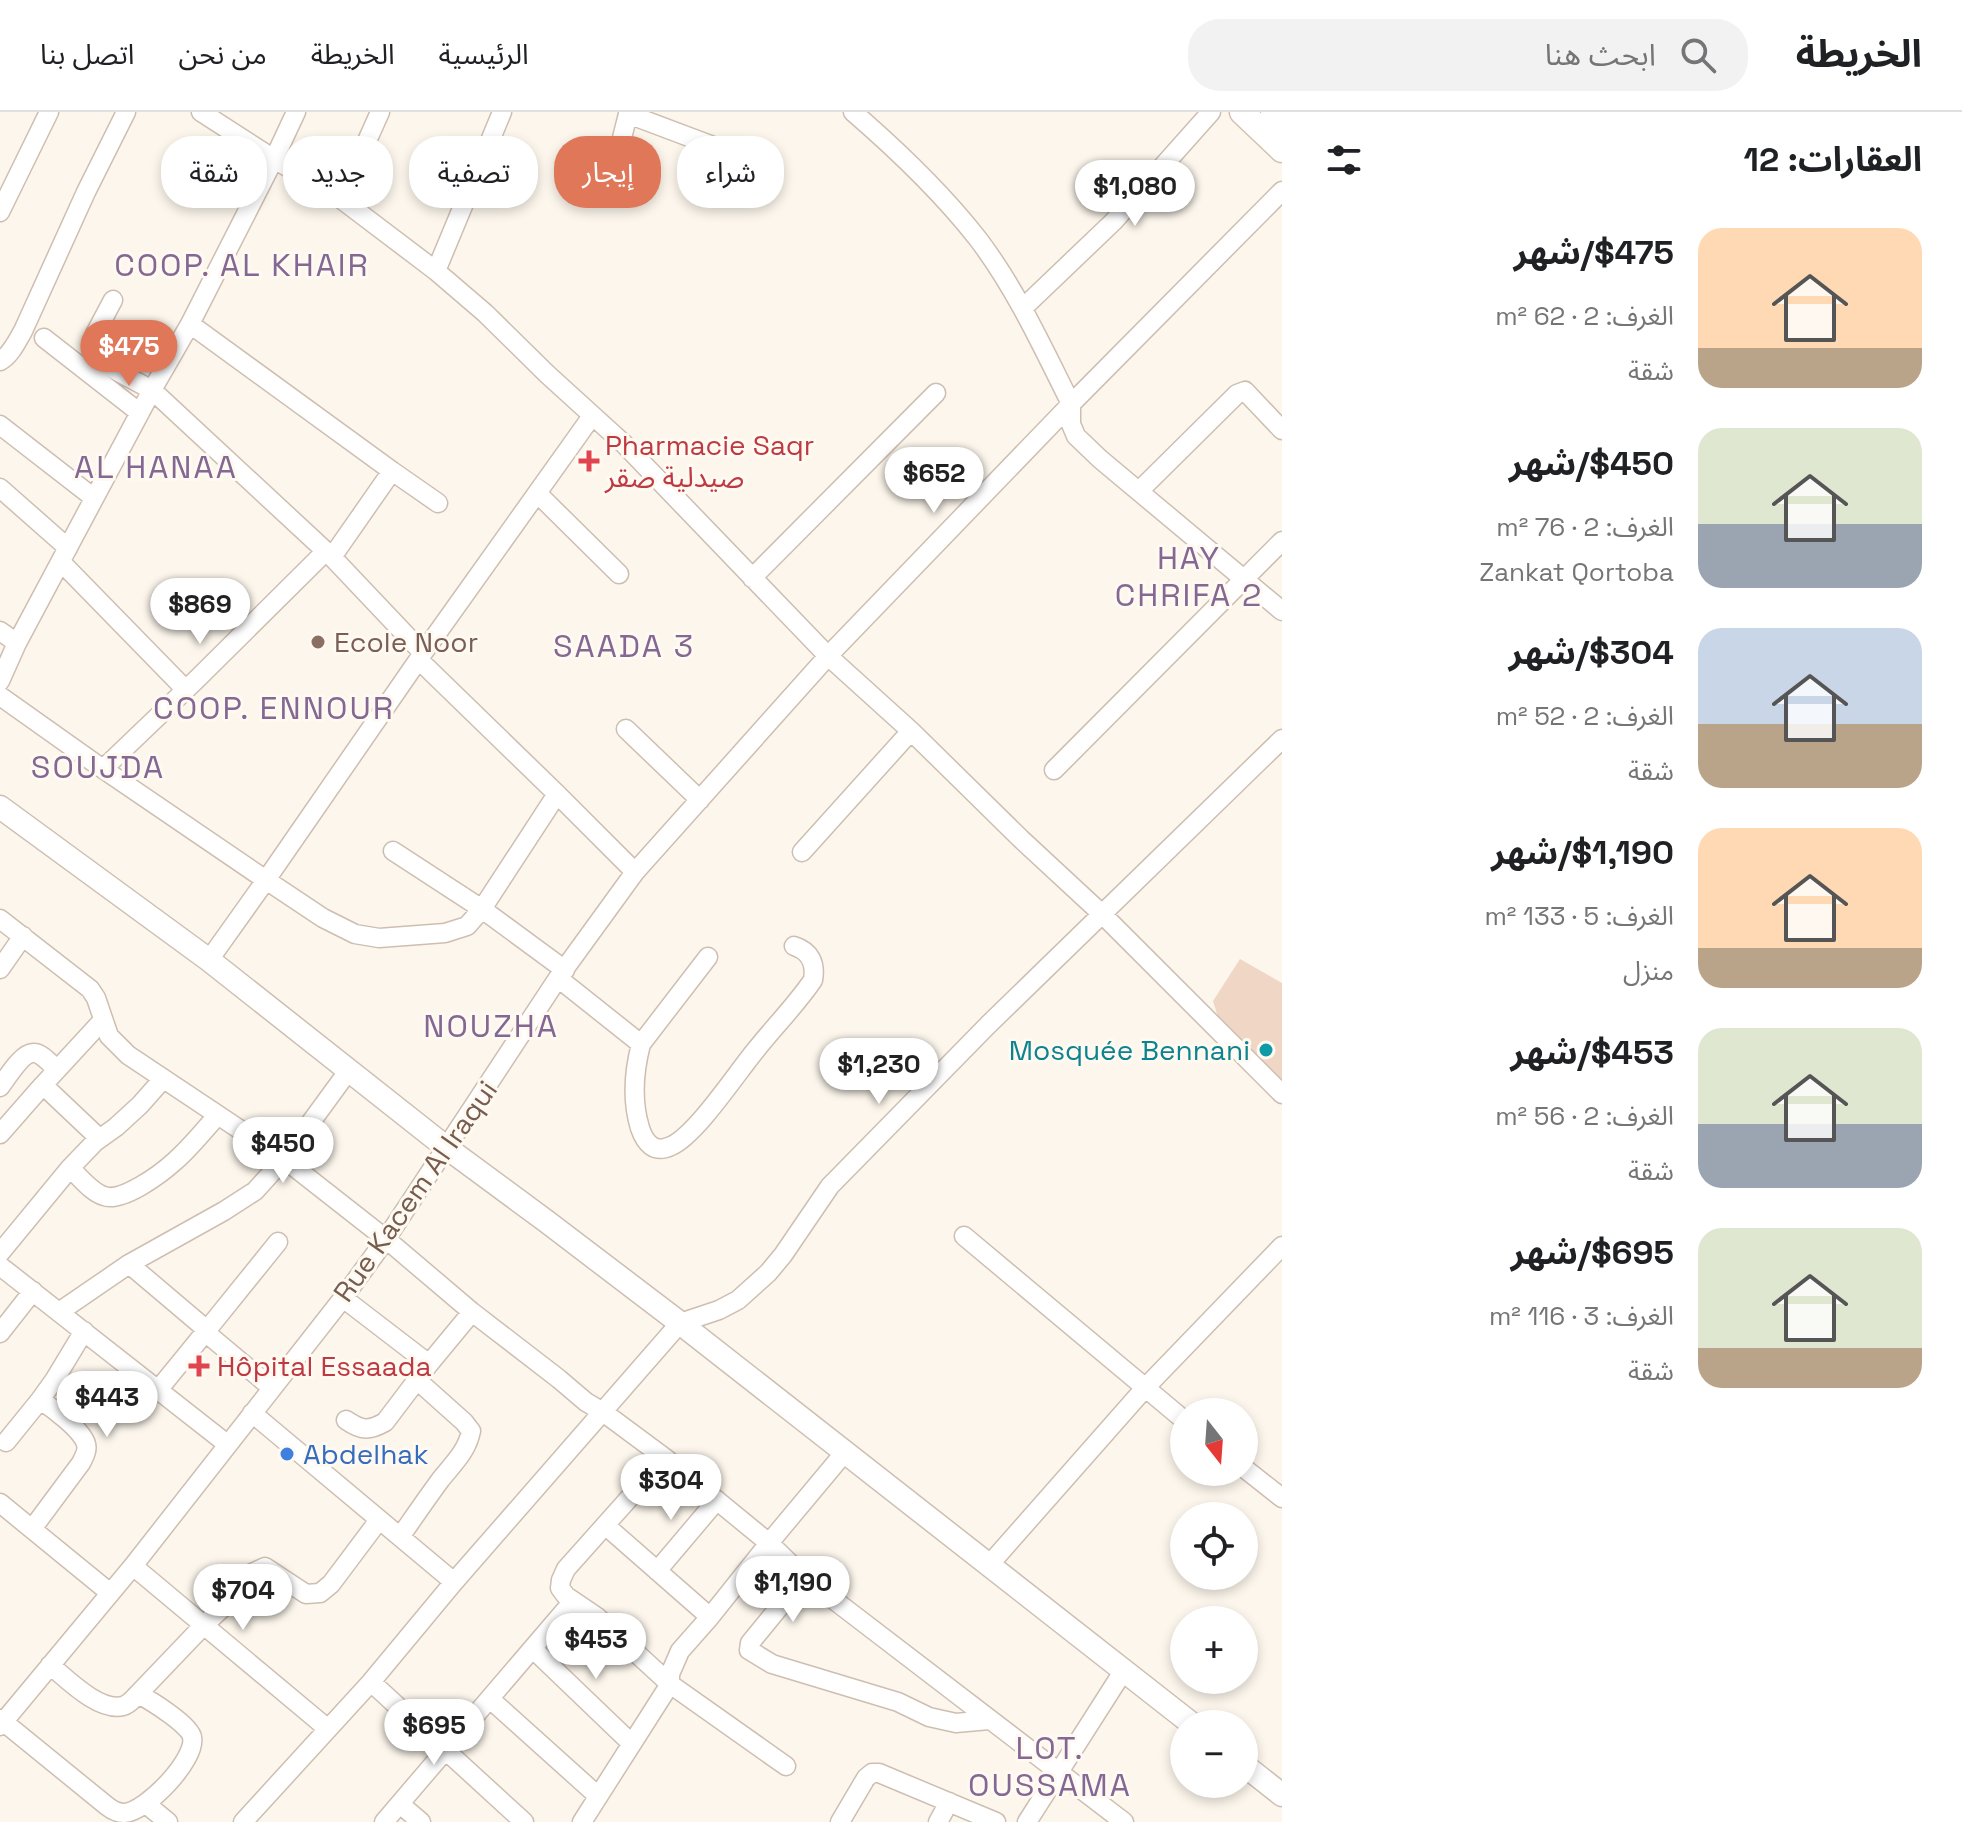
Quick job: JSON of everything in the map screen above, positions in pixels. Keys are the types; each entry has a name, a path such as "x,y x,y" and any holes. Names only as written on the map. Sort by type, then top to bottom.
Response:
{"main road":[{"path":"1242,112 1282,150"},
{"path":"1273,112 1282,121"}],"street":[{"path":"0,212 49,112"},
{"path":"0,361 5,359 23,331 126,112"},
{"path":"201,112 283,164"},
{"path":"0,681 94,498 190,324 296,112"},
{"path":"369,136 380,112"},
{"path":"436,271 502,112"},
{"path":"853,112 875,119 979,240 1023,308 1071,404 1071,424 1076,436 1282,611"},
{"path":"1023,308 1114,221 1211,112"},
{"path":"622,136 628,113 687,136"},
{"name":"Rue Kacem Al Iraqui","path":"1,1722 133,1566 343,1298 386,1239 562,974 635,872 828,656 1282,191"},
{"path":"353,208 485,313 624,444 828,656 1103,915 1282,1094"},
{"path":"113,300 93,343 102,361 152,390 329,554 421,657 635,872"},
{"path":"190,324 438,503"},
{"path":"44,338 140,413"},
{"path":"1139,491 1237,394 1245,391 1282,430"},
{"path":"752,578 936,393"},
{"path":"209,960 592,416"},
{"path":"0,425 94,498"},
{"path":"103,769 329,554 392,471"},
{"path":"0,488 65,555 186,690"},
{"path":"537,493 619,574"},
{"path":"1054,770 1282,541"},
{"path":"0,631 17,643"},
{"path":"0,696 266,880 323,918 355,934 379,938 445,933 467,926 482,909 557,794"},
{"path":"626,729 700,800"},
{"path":"802,852 911,731"},
{"path":"243,1822 371,1682 680,1323 738,1300 768,1273 830,1186 989,1024 1282,739"},
{"path":"0,807 209,960 447,1148 680,1323 1174,1710"},
{"path":"393,851 482,909 641,1044"},
{"path":"0,919 90,989 109,1036 128,1055 284,1159 586,1402 665,1458 769,1543 804,1577 1059,1771 1114,1819"},
{"path":"0,969 23,936"},
{"path":"708,957 641,1044 636,1063 639,1124 645,1141 661,1150 673,1146 699,1122 813,980 814,964 809,954 794,946"},
{"path":"0,1134 103,1020"},
{"path":"0,1087 22,1058 29,1054 40,1055 57,1069"},
{"path":"59,1312 129,1264 255,1191 284,1159 349,1070"},
{"path":"0,1253 70,1168 99,1138 140,1105 163,1079"},
{"path":"43,1085 99,1138"},
{"path":"70,1168 102,1196 121,1195 175,1161 218,1115"},
{"path":"964,1236 1170,1409"},
{"path":"158,1390 278,1242"},
{"path":"989,1565 1145,1388 1282,1246"},
{"path":"129,1264 272,1388"},
{"path":"0,1266 227,1444"},
{"path":"0,1333 33,1291"},
{"path":"343,1298 429,1364"},
{"path":"346,1420 363,1429 385,1422 472,1312"},
{"path":"6,1442 55,1379 84,1331"},
{"path":"400,1537 461,1456 471,1431 417,1380"},
{"path":"32,1529 81,1463 87,1445 81,1434 40,1400"},
{"path":"252,1413 454,1582"},
{"path":"582,1822 670,1684 670,1674 680,1651 845,1452"},
{"path":"665,1458 566,1569 561,1590 597,1617 670,1684 786,1766"},
{"path":"1258,1479 1282,1498"},
{"path":"657,1571 717,1500"},
{"path":"0,1503 109,1592"},
{"path":"50,1665 92,1698 105,1705 123,1706 231,1600 252,1573 265,1567 306,1594 320,1593 331,1584 379,1520"},
{"path":"605,1525 710,1617"},
{"path":"133,1566 328,1729"},
{"path":"804,1577 750,1643 749,1650 754,1654 772,1664 898,1702 929,1717 956,1723 989,1720"},
{"path":"384,1822 573,1601"},
{"path":"533,1649 631,1743"},
{"path":"1027,1822 1124,1670"},
{"path":"371,1682 524,1822"},
{"path":"1,1722 115,1811 124,1813 146,1804 184,1764 190,1755 193,1738 189,1730 138,1694"},
{"path":"490,1699 598,1796"},
{"path":"840,1822 861,1785 872,1773 879,1773 996,1822"},
{"path":"1258,1776 1282,1795"},
{"path":"938,1822 949,1802"},
{"path":"146,1804 168,1822"},
{"path":"400,1804 421,1822"}],"building":[{"name":"Mosquée Bennani","path":"1240,959 1282,983 1282,1084 1218,1017 1213,1001"}],"place":[{"name":"Pharmacie Saqr صيدلية صقر","path":"589,461"},
{"name":"Ecole Noor","path":"318,642"},
{"name":"Mosquée Bennani","path":"1266,1050"},
{"name":"Hôpital Essaada","path":"199,1366"},
{"name":"Abdelhak","path":"287,1454"}],"district":[{"name":"COOP. AL KHAIR","path":"242,265"},
{"name":"AL HANAA","path":"156,467"},
{"name":"HAY CHRIFA 2","path":"1189,576"},
{"name":"SAADA 3","path":"624,646"},
{"name":"COOP. ENNOUR","path":"274,708"},
{"name":"SOUJDA","path":"98,767"},
{"name":"NOUZHA","path":"491,1026"},
{"name":"LOT. OUSSAMA","path":"1050,1766"}]}
